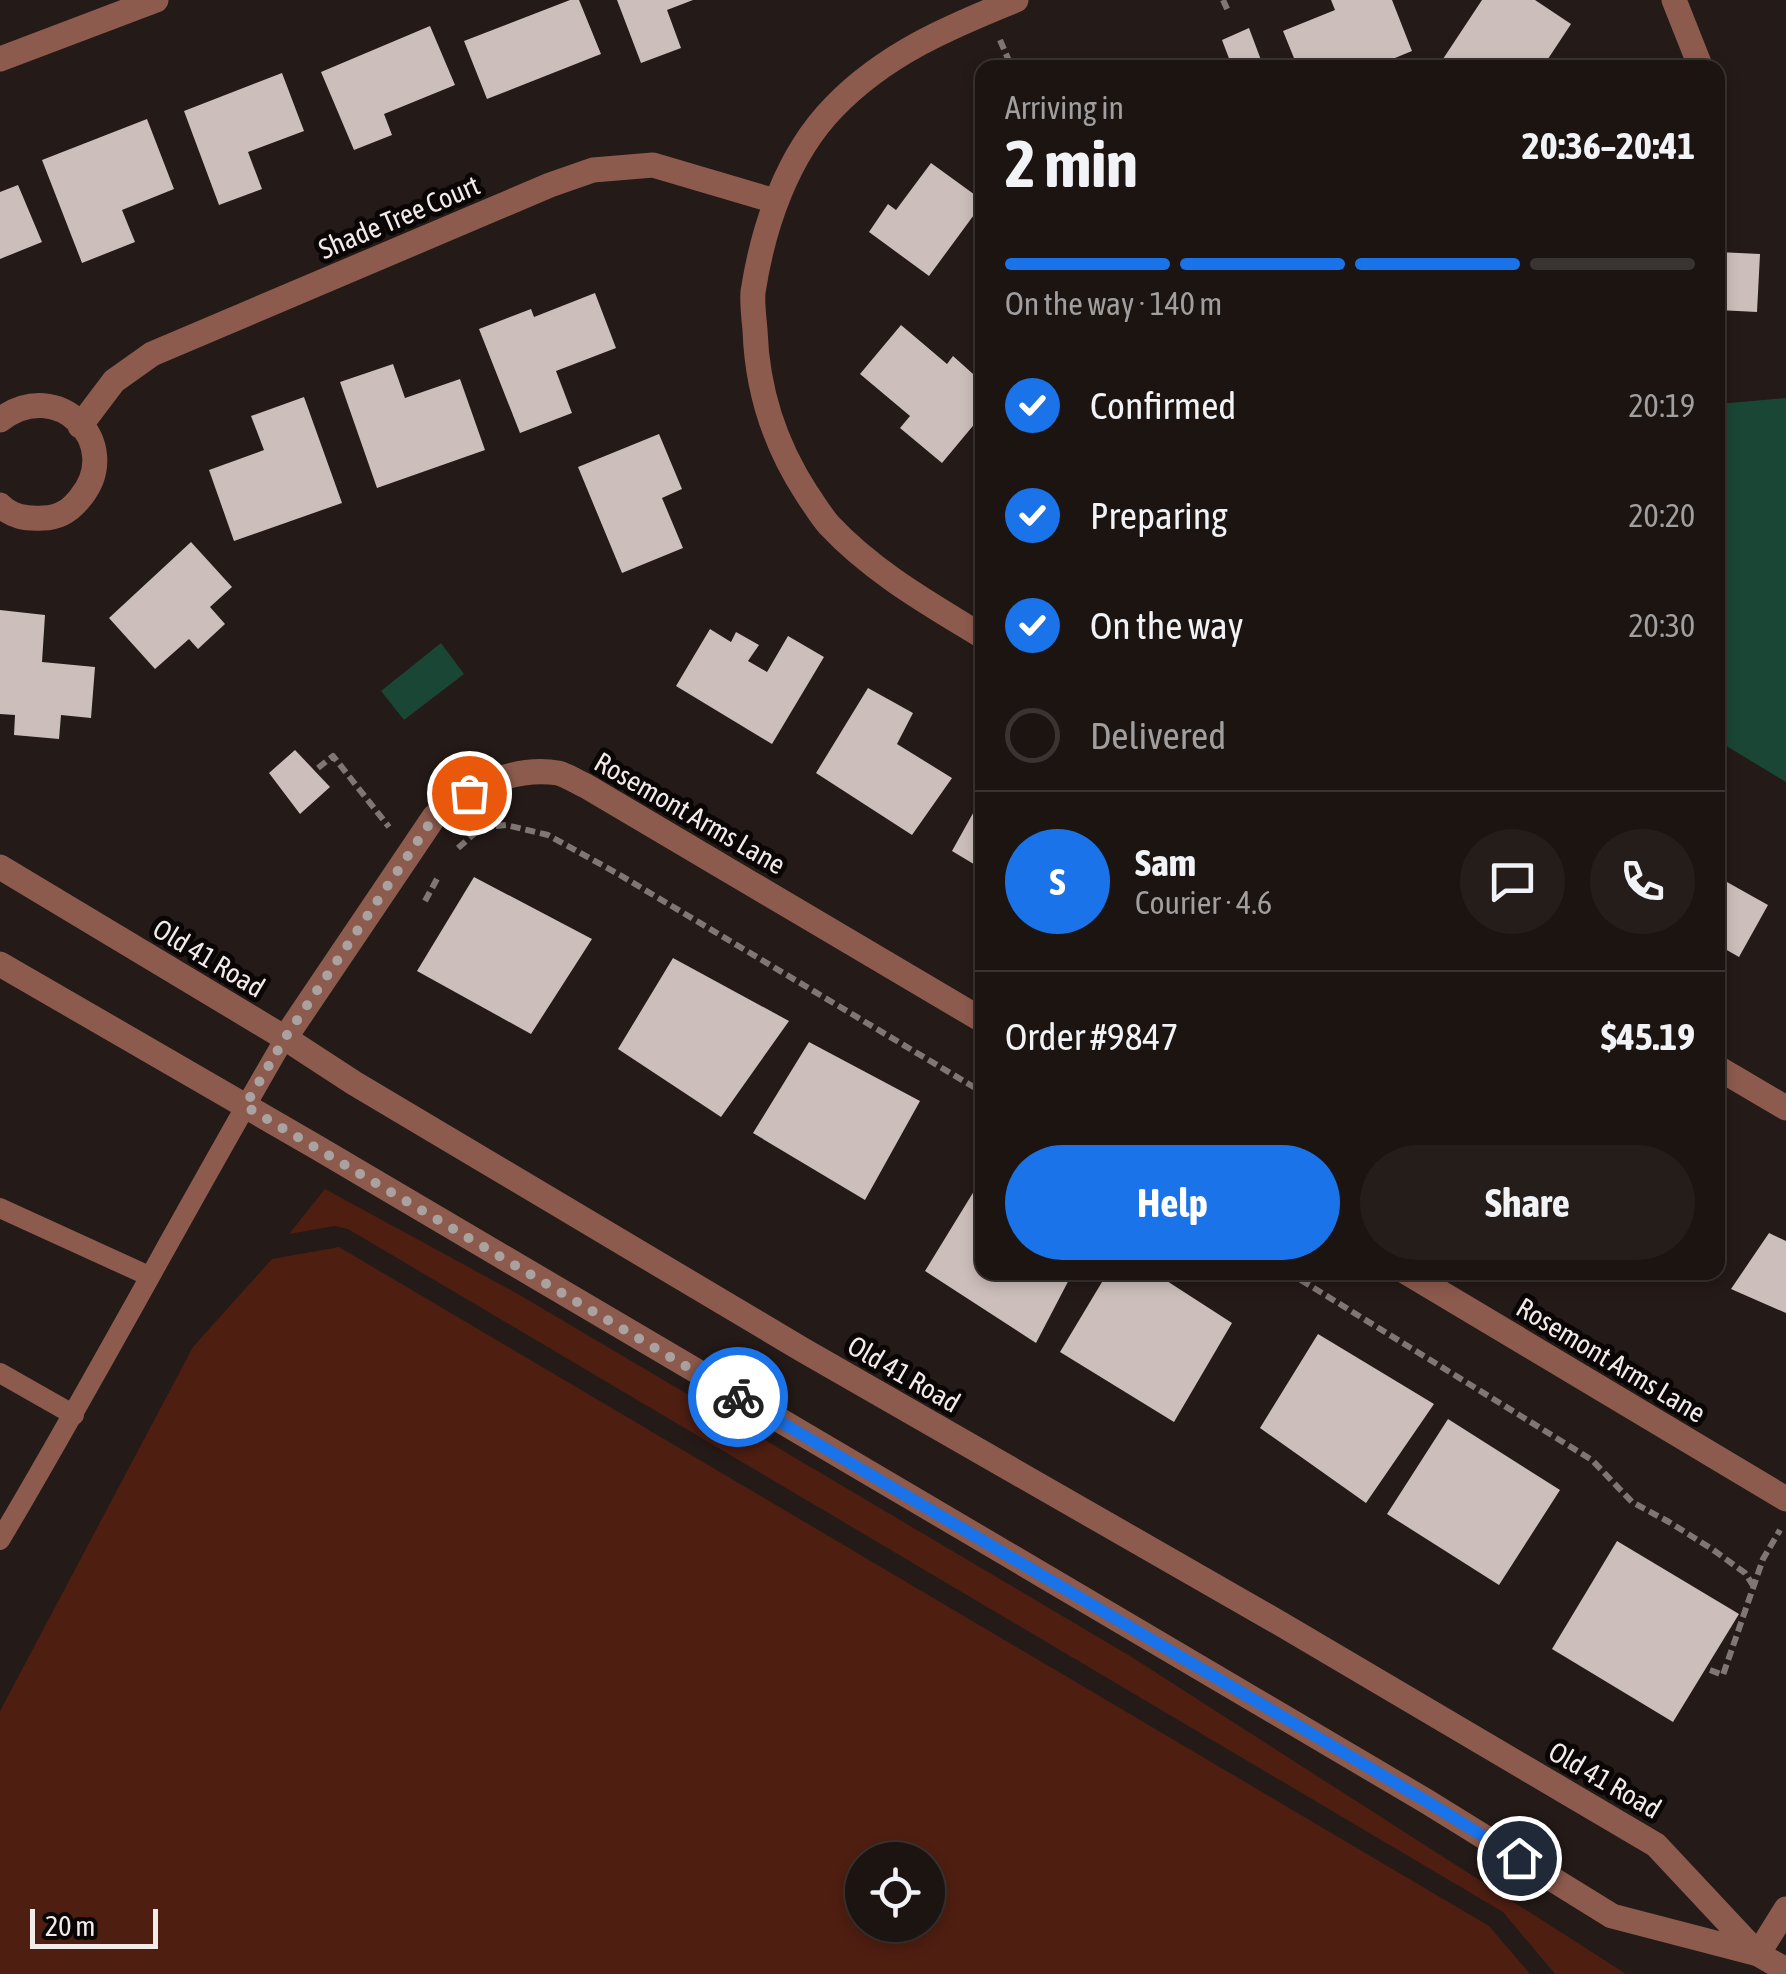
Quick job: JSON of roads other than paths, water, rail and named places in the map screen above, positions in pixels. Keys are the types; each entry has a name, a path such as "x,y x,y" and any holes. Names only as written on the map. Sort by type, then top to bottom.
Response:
{"street":[{"path":"0,59 156,0"},
{"path":"975,632 875,569 827,522 789,466 766,410 756,353 753,295 774,200 831,109 907,49 948,27 1016,0"},
{"path":"1674,0 1698,60"},
{"name":"Shade Tree Court","path":"80,426 114,381 152,354 593,170 653,165 774,200"},
{"path":"0,420 15,408 54,406 72,416 92,442 96,466 90,486 72,509 54,518 26,519 6,512 0,505"},
{"name":"Rosemont Arms Lane","path":"285,1038 434,817 447,804 491,782 526,772 560,773 586,786 975,1016"},
{"name":"Old 41 Road","path":"0,867 803,1350 1281,1624 1656,1846 1758,1954"},
{"name":"Old 41 Road","path":"0,964 1426,1801 1612,1916 1758,1954 1786,1970"},
{"path":"1725,1072 1786,1108"},
{"name":"Rosemont Arms Lane","path":"1419,1280 1786,1498"},
{"path":"1758,1954 1786,1910"}],"lane":[{"path":"0,1540 285,1038"},
{"path":"0,1208 149,1276"},
{"path":"0,1372 74,1415"}]}
